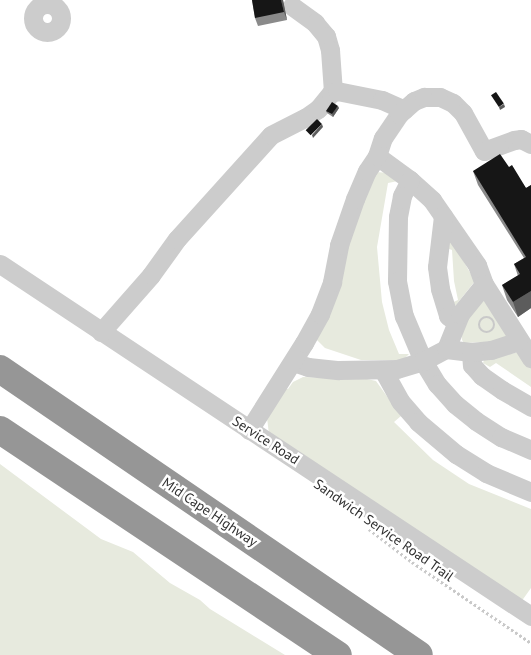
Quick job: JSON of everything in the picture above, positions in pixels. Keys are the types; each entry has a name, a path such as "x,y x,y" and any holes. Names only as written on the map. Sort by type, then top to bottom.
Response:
{"highway":[{"name":"Mid Cape Highway","path":"0,369 420,655"},
{"path":"0,430 338,655"}],"street":[{"path":"102,332 151,275 177,239 271,134 306,118 318,109 333,92 330,50 326,36 315,23 292,6"},
{"path":"333,92 346,92 382,100 404,110"},
{"path":"249,430 293,362 320,314 332,282 339,245 355,198 367,170 377,156 383,138 404,110 414,101 424,97 440,97 452,103 463,113 484,152 514,140 521,139 531,144"},
{"path":"377,156 428,195 477,265 484,284 518,341 531,358"},
{"path":"410,180 402,196 398,217 397,281 404,316 423,362 437,384 455,404 476,421 502,437 531,450"},
{"path":"443,216 438,267 439,279 448,316 456,322"},
{"name":"Service Road","path":"0,264 531,616"},
{"path":"446,349 456,322 484,284"},
{"path":"293,362 325,369 383,370 405,368 423,362 446,349 471,352 491,350 518,341"},
{"path":"471,352 472,365 482,376 531,407"},
{"path":"383,370 400,401 418,422 456,454 486,473 531,492"}],"path":[{"path":"488,318 492,319 495,326 493,331 486,333 482,330 480,323 488,318"},
{"name":"Sandwich Service Road Trail","path":"368,528 412,562 531,643"}],"shaded area":[{"path":"376,172 389,173 398,181 388,183 377,247 382,302 389,330 399,354 409,354 403,360 361,360 325,348 316,339 350,234"},
{"path":"451,240 475,281 452,310 449,304 458,300 454,281 452,250 444,247"},
{"path":"482,298 508,331 506,341 464,343 462,340 461,329"},
{"path":"519,352 531,368 531,387 496,363 490,367 483,363 484,360"},
{"path":"303,377 367,379 376,381 401,416 394,422 433,460 469,484 531,509 531,588 521,602 269,434 267,418 284,388 288,389 293,382"},
{"path":"0,464 101,539 133,552 170,583 200,600 210,609 285,655 0,655"}],"building":[{"path":"252,0 281,0 284,12 255,18"},
{"path":"496,92 504,104 499,107 491,95"},
{"path":"332,102 338,106 332,114 326,111"},
{"path":"317,119 322,124 311,135 306,130"},
{"path":"500,154 509,167 512,165 526,188 531,185 531,291 513,302 502,285 520,274 514,264 526,257 473,171"}]}
